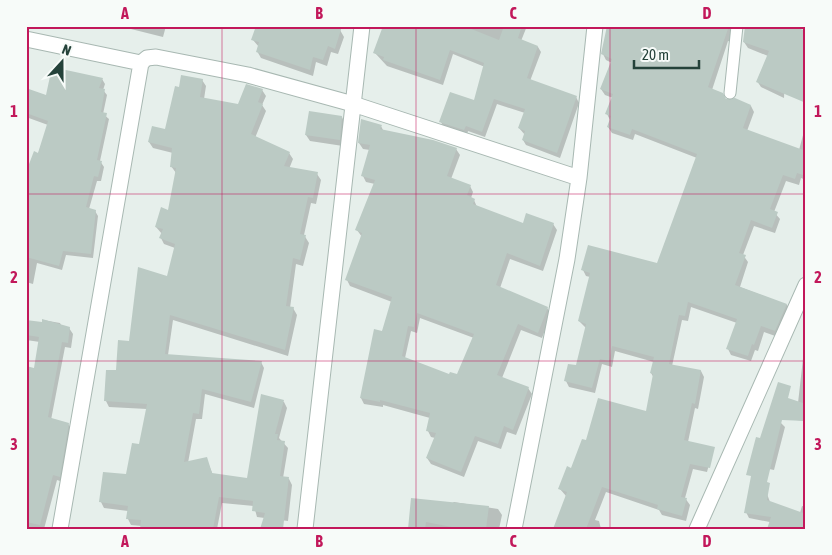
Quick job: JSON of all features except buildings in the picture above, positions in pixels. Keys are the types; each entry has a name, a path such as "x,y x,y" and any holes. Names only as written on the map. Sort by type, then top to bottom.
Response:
{"street":[{"path":"305,529 362,26"},
{"path":"514,529 567,259 579,178 595,26"},
{"path":"26,39 141,63"},
{"path":"60,529 141,63 147,58 156,57 248,75 353,104 579,178"},
{"path":"697,529 806,285"}],"lane":[{"path":"730,93 737,26"}]}
